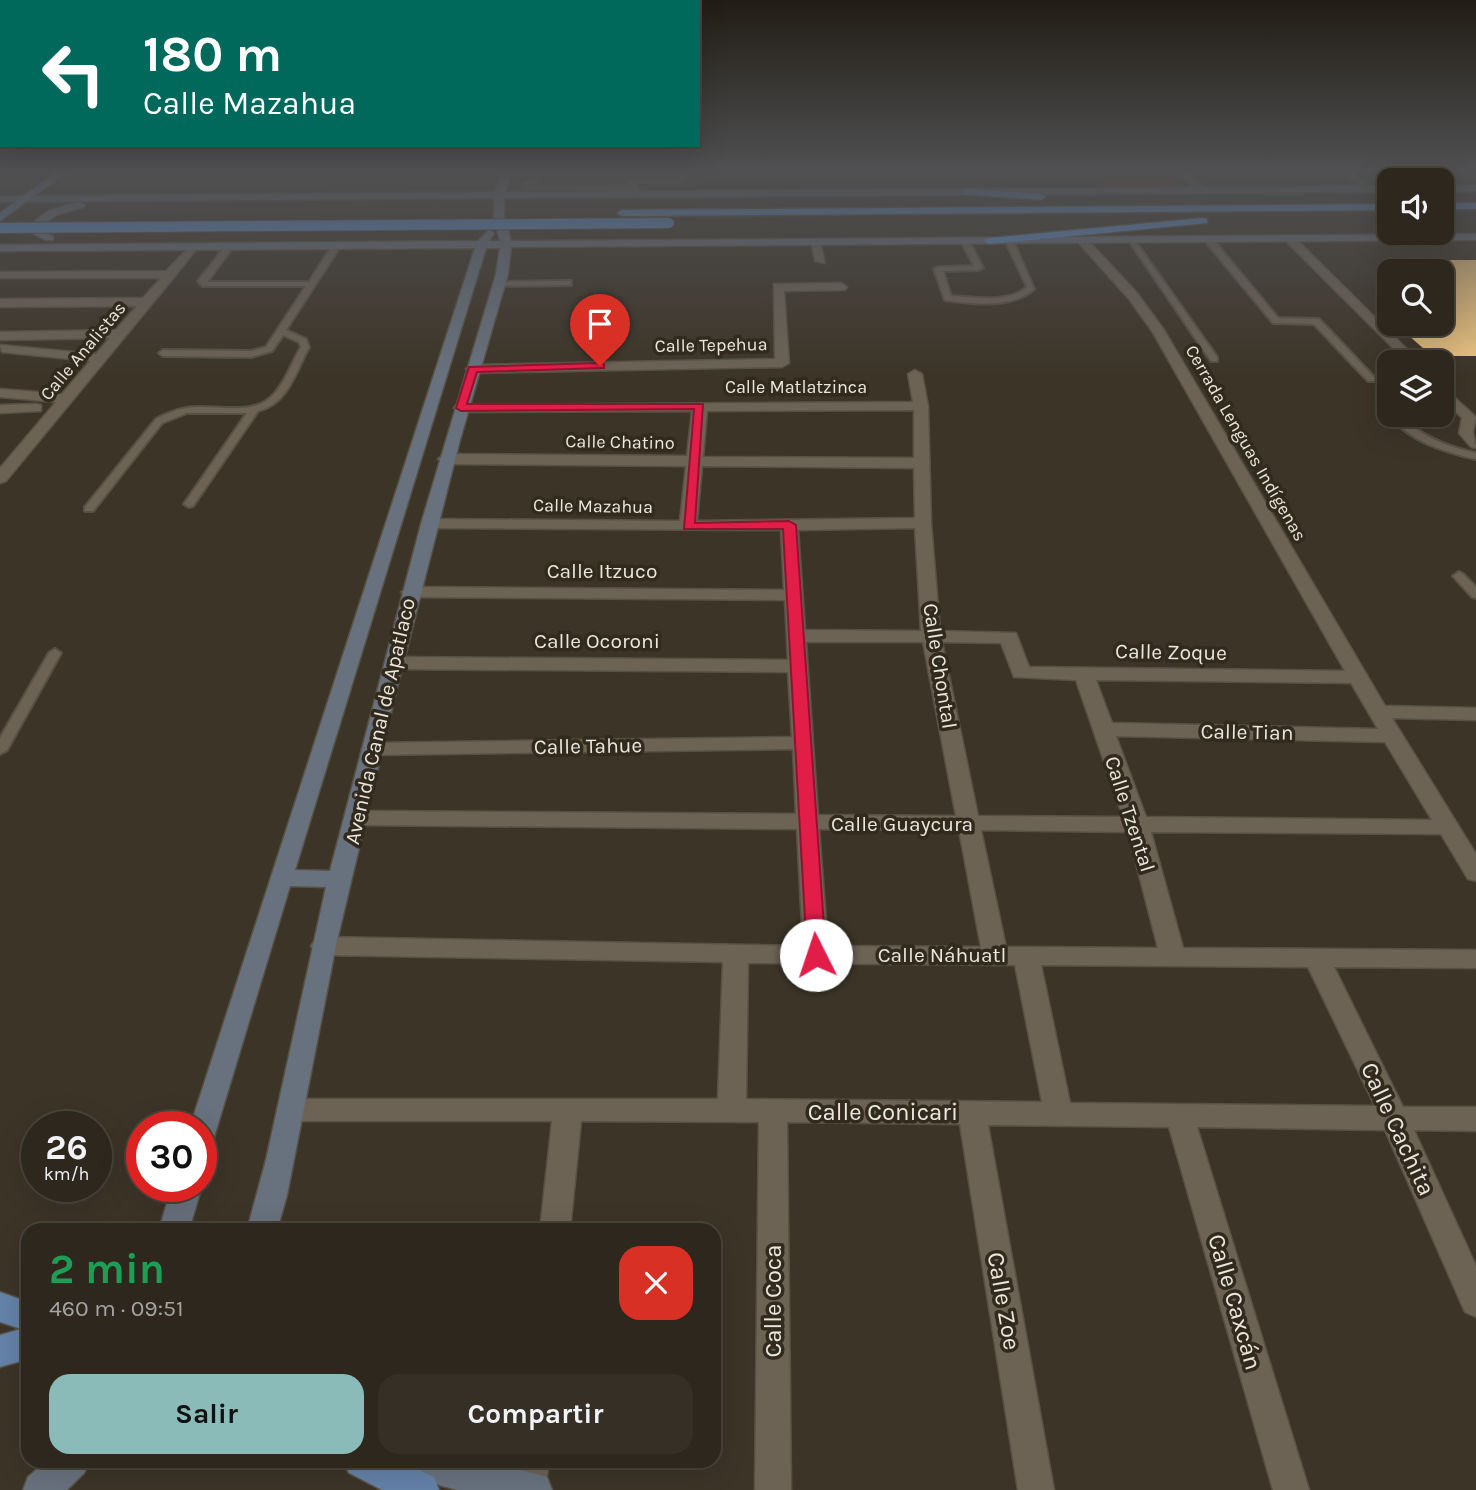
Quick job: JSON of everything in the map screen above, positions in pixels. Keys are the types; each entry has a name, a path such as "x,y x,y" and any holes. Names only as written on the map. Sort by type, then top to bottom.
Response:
{"highway":[{"path":"989,241 1005,240"}],"main road":[{"path":"59,240 90,247"},
{"name":"Avenida Canal de Apatlaco","path":"210,1111 484,240"},
{"name":"Avenida Canal de Apatlaco","path":"264,1223 324,946 395,663 410,592 446,459 499,284 510,244 508,240"},
{"path":"510,240 510,244"},
{"path":"0,248 1166,240"},
{"path":"281,878 342,879"},
{"path":"176,1223 182,1202"},
{"path":"0,1307 21,1314"},
{"path":"0,1351 21,1345"},
{"path":"41,1490 65,1468"},
{"path":"375,1468 421,1490"},
{"path":"453,1468 531,1480"}],"street":[{"name":"Cerrada Lenguas Indígenas","path":"1083,240 1133,296 1158,330 1391,736 1476,873"},
{"path":"1291,240 1402,350"},
{"path":"815,242 821,261"},
{"name":"Calle Analistas","path":"0,478 193,246"},
{"path":"0,275 171,274"},
{"name":"Calle Tepehua","path":"473,369 782,363 778,287 841,287"},
{"path":"0,303 147,302"},
{"path":"0,336 120,334"},
{"path":"0,348 100,358"},
{"name":"Calle Chontal","path":"915,374 921,406 923,523 931,636 995,955"},
{"path":"0,393 63,403"},
{"path":"1454,402 1469,417 1466,433 1476,444"},
{"path":"0,409 63,403"},
{"path":"688,526 692,462 700,406"},
{"name":"Calle Matlatzinca","path":"461,408 921,406"},
{"path":"0,450 23,450"},
{"name":"Calle Chatino","path":"446,459 921,463"},
{"name":"Calle Mazahua","path":"430,524 688,526 923,523"},
{"path":"789,525 816,955"},
{"name":"Calle Itzuco","path":"410,592 794,595"},
{"path":"797,636 931,636"},
{"name":"Calle Zoque","path":"931,636 1009,637 1021,673 1359,677"},
{"name":"Calle Ocoroni","path":"395,663 798,666"},
{"name":"Calle Tzental","path":"1084,674 1137,824 1172,956"},
{"path":"1378,712 1476,714"},
{"name":"Calle Tian","path":"1102,729 1391,736"},
{"name":"Calle Tahue","path":"373,749 803,743"},
{"name":"Calle Guaycura","path":"357,818 807,824 1447,827"},
{"name":"Calle Náhuatl","path":"324,946 816,955 1476,959"},
{"path":"732,1110 736,953"},
{"path":"1026,955 1058,1112"},
{"name":"Calle Cachita","path":"1316,957 1394,1116 1476,1302"},
{"name":"Calle Conicari","path":"290,1110 1058,1112 1476,1119"},
{"path":"556,1223 568,1110"},
{"name":"Calle Coca","path":"773,1111 773,1490"},
{"name":"Calle Zoe","path":"972,1112 1036,1490"},
{"name":"Calle Caxcán","path":"1179,1114 1291,1490"}],"lane":[{"path":"965,241 979,268 938,269 948,298 1012,298 1026,294 1031,288 1009,240"},
{"path":"1130,240 1214,359"},
{"path":"1208,240 1276,320 1316,321 1371,379"},
{"path":"163,353 251,354 269,349 337,245"},
{"path":"230,246 202,281 205,284 312,284"},
{"path":"499,284 568,283"},
{"path":"89,509 159,421 168,414 186,410 255,408 265,406 276,397 305,347 303,341 282,331"},
{"path":"189,504 255,408"},
{"path":"1405,427 1430,443 1476,456"},
{"path":"1459,576 1476,594"},
{"path":"0,750 55,653"}],"building":[{"path":"1454,260 1476,260 1476,356 1454,356 1454,350 1425,350 1409,336 1454,336"}],"route":[{"path":"600,366 473,369 461,408 700,406 692,462 688,526 789,525 816,955"}]}
